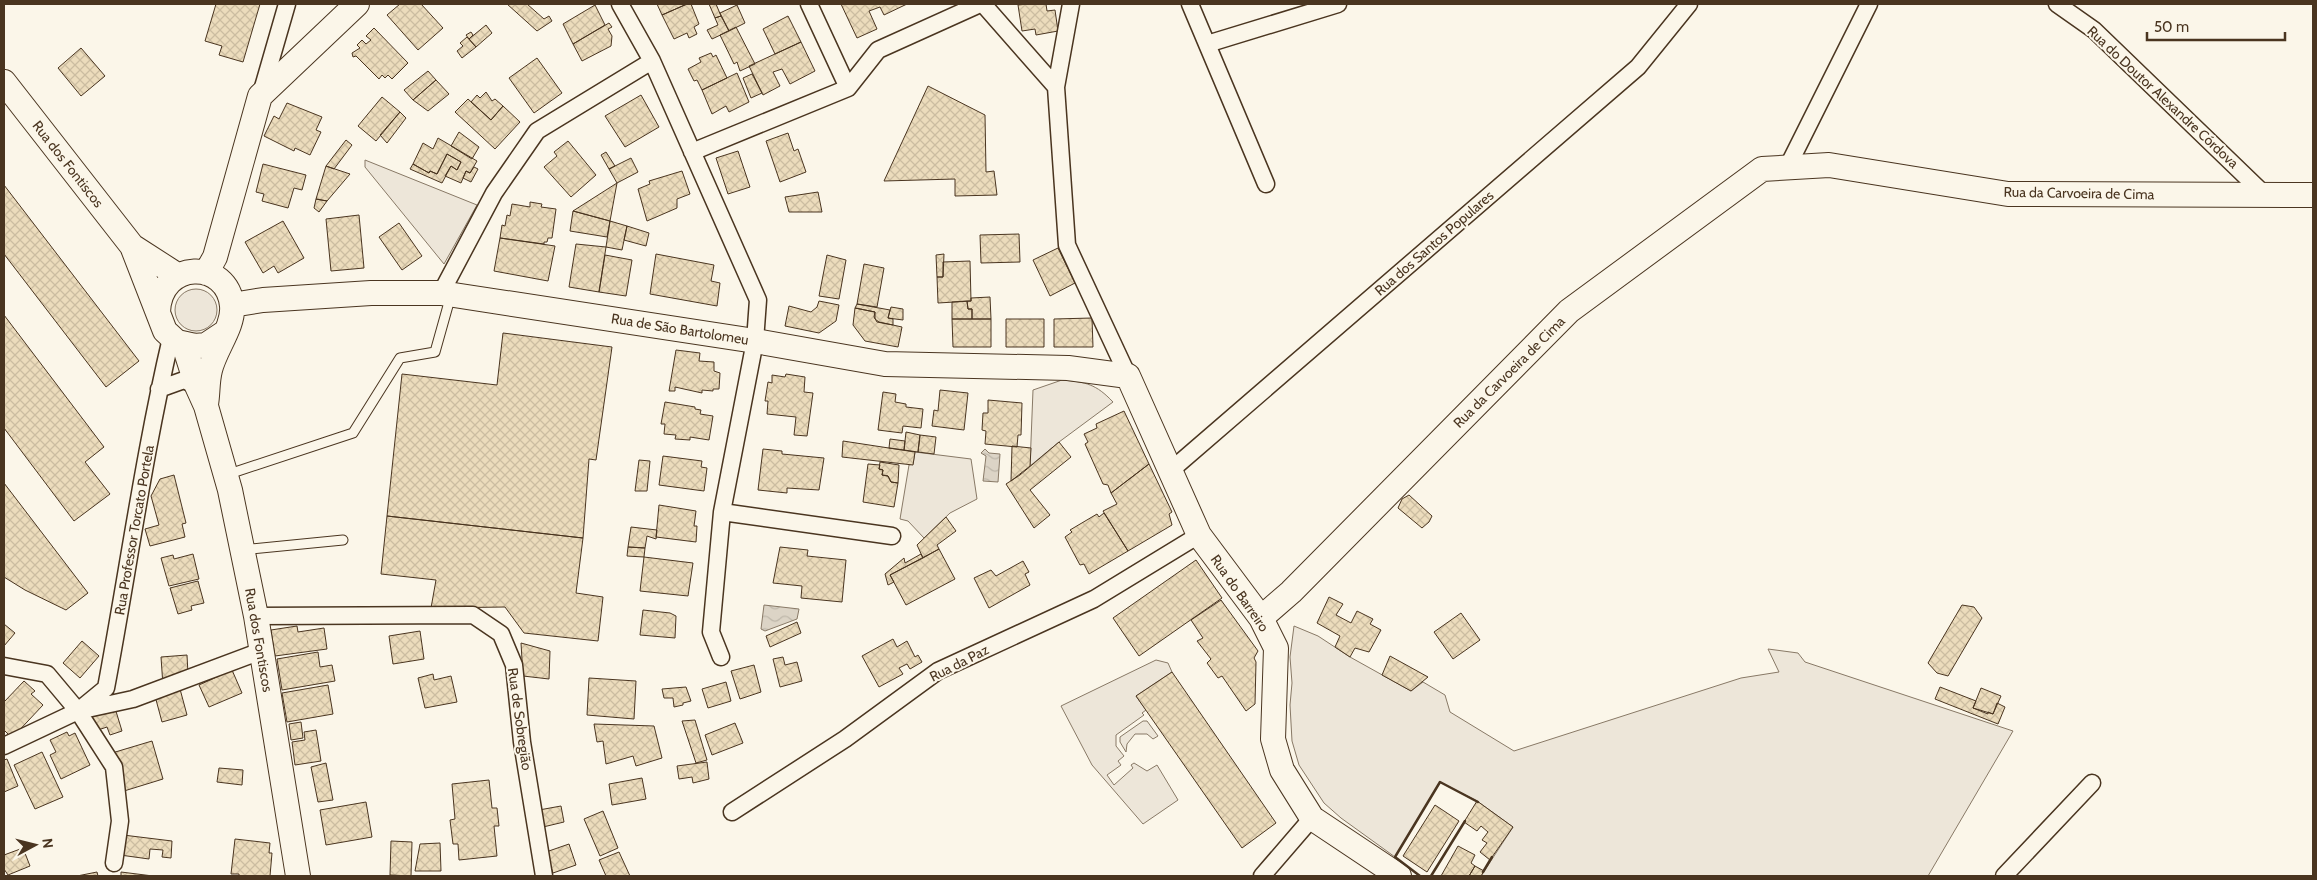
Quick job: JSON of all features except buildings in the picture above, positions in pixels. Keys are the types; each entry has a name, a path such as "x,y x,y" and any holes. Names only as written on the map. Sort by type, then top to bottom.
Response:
{"street":[{"path":"206,272 215,257 287,4"},
{"path":"260,96 357,4"},
{"path":"620,4 652,61 758,300 755,340 722,512 711,632 721,657"},
{"path":"809,4 848,88"},
{"path":"692,152 848,88 878,50 981,4 1056,87"},
{"path":"1071,4 1056,87 1067,245 1128,376"},
{"path":"1190,4 1266,184"},
{"path":"1207,44 1338,4"},
{"name":"Rua dos Santos Populares","path":"1169,472 1638,67 1688,4"},
{"path":"1787,168 1869,4"},
{"name":"Rua do Doutor Alexandre Córdova","path":"2057,4 2094,30 2265,195"},
{"path":"446,294 494,192 537,131 652,61"},
{"name":"Rua dos Fontiscos","path":"4,82 84,182 132,246"},
{"name":"Rua da Carvoeira de Cima","path":"1261,618 1292,592 1569,311 1762,169 1830,165 2008,194 2313,195"},
{"path":"132,246 177,275"},
{"path":"132,246 158,312 160,322 178,341 206,345 224,332"},
{"path":"158,312 162,291 177,275 186,272 206,272 216,277 230,294 232,305 231,319 224,332 202,396 184,380 159,389"},
{"name":"Rua de São Bartolomeu","path":"232,305 263,300 372,293 446,294 755,340 885,364 1068,368 1128,376"},
{"name":"Rua dos Fontiscos","path":"178,341 202,396 226,475 256,616 298,876"},
{"name":"Rua Professor Torcato Portela","path":"78,711 106,688 159,389 178,341"},
{"name":"Rua do Barreiro","path":"1128,376 1169,472 1199,535 1261,618 1276,648 1273,739 1282,770 1312,818"},
{"path":"722,512 892,536"},
{"name":"Rua da Paz","path":"732,812 845,739 938,671 1094,599 1199,535"},
{"name":"Rua de Sobregião","path":"256,616 473,615 502,634 514,665 522,736 544,876"},
{"path":"4,746 78,711 133,699 261,651"},
{"path":"4,666 47,674 78,711 114,767 120,821 114,863"},
{"path":"2004,876 2092,783"},
{"path":"1262,876 1312,818 1399,876"}],"lane":[{"path":"226,475 354,433 400,358 435,352 446,294"},
{"path":"242,550 343,540"}],"shaded area":[{"path":"365,160 477,205 444,264 365,167"},
{"path":"196,289 211,295 217,310 211,325 196,331 181,325 175,310 181,295"},
{"path":"1062,380 1090,385 1101,391 1113,402 1030,466 1033,390"},
{"path":"915,452 971,459 977,499 950,513 924,538 908,521 900,519 909,465 913,464"},
{"path":"1294,626 1318,636 1350,657 1411,691 1423,682 1445,695 1450,712 1514,751 1741,678 1779,672 1768,649 1798,653 1805,662 2013,731 1928,876 1481,876 1513,827 1477,801 1440,782 1395,857 1341,818 1324,803 1299,765 1292,741 1290,657"},
{"path":"1156,660 1168,663 1172,672 1136,696 1146,710 1142,713 1144,715 1116,735 1116,746 1124,756 1118,761 1121,765 1107,775 1114,785 1133,768 1131,765 1134,763 1147,771 1157,765 1178,800 1143,824 1092,765 1061,706"},
{"path":"1143,721 1147,721 1158,736 1153,739 1147,734 1135,734 1127,744 1126,752 1120,742 1120,737"}],"water":[{"path":"985,449 989,453 1000,454 998,482 983,481 986,456 981,453"},
{"path":"764,605 799,609 797,619 765,631 761,629"}],"wall":[{"path":"1420,876 1395,857 1440,782 1478,802"},
{"path":"1431,876 1465,821"},
{"path":"1483,872 1492,857"}]}
